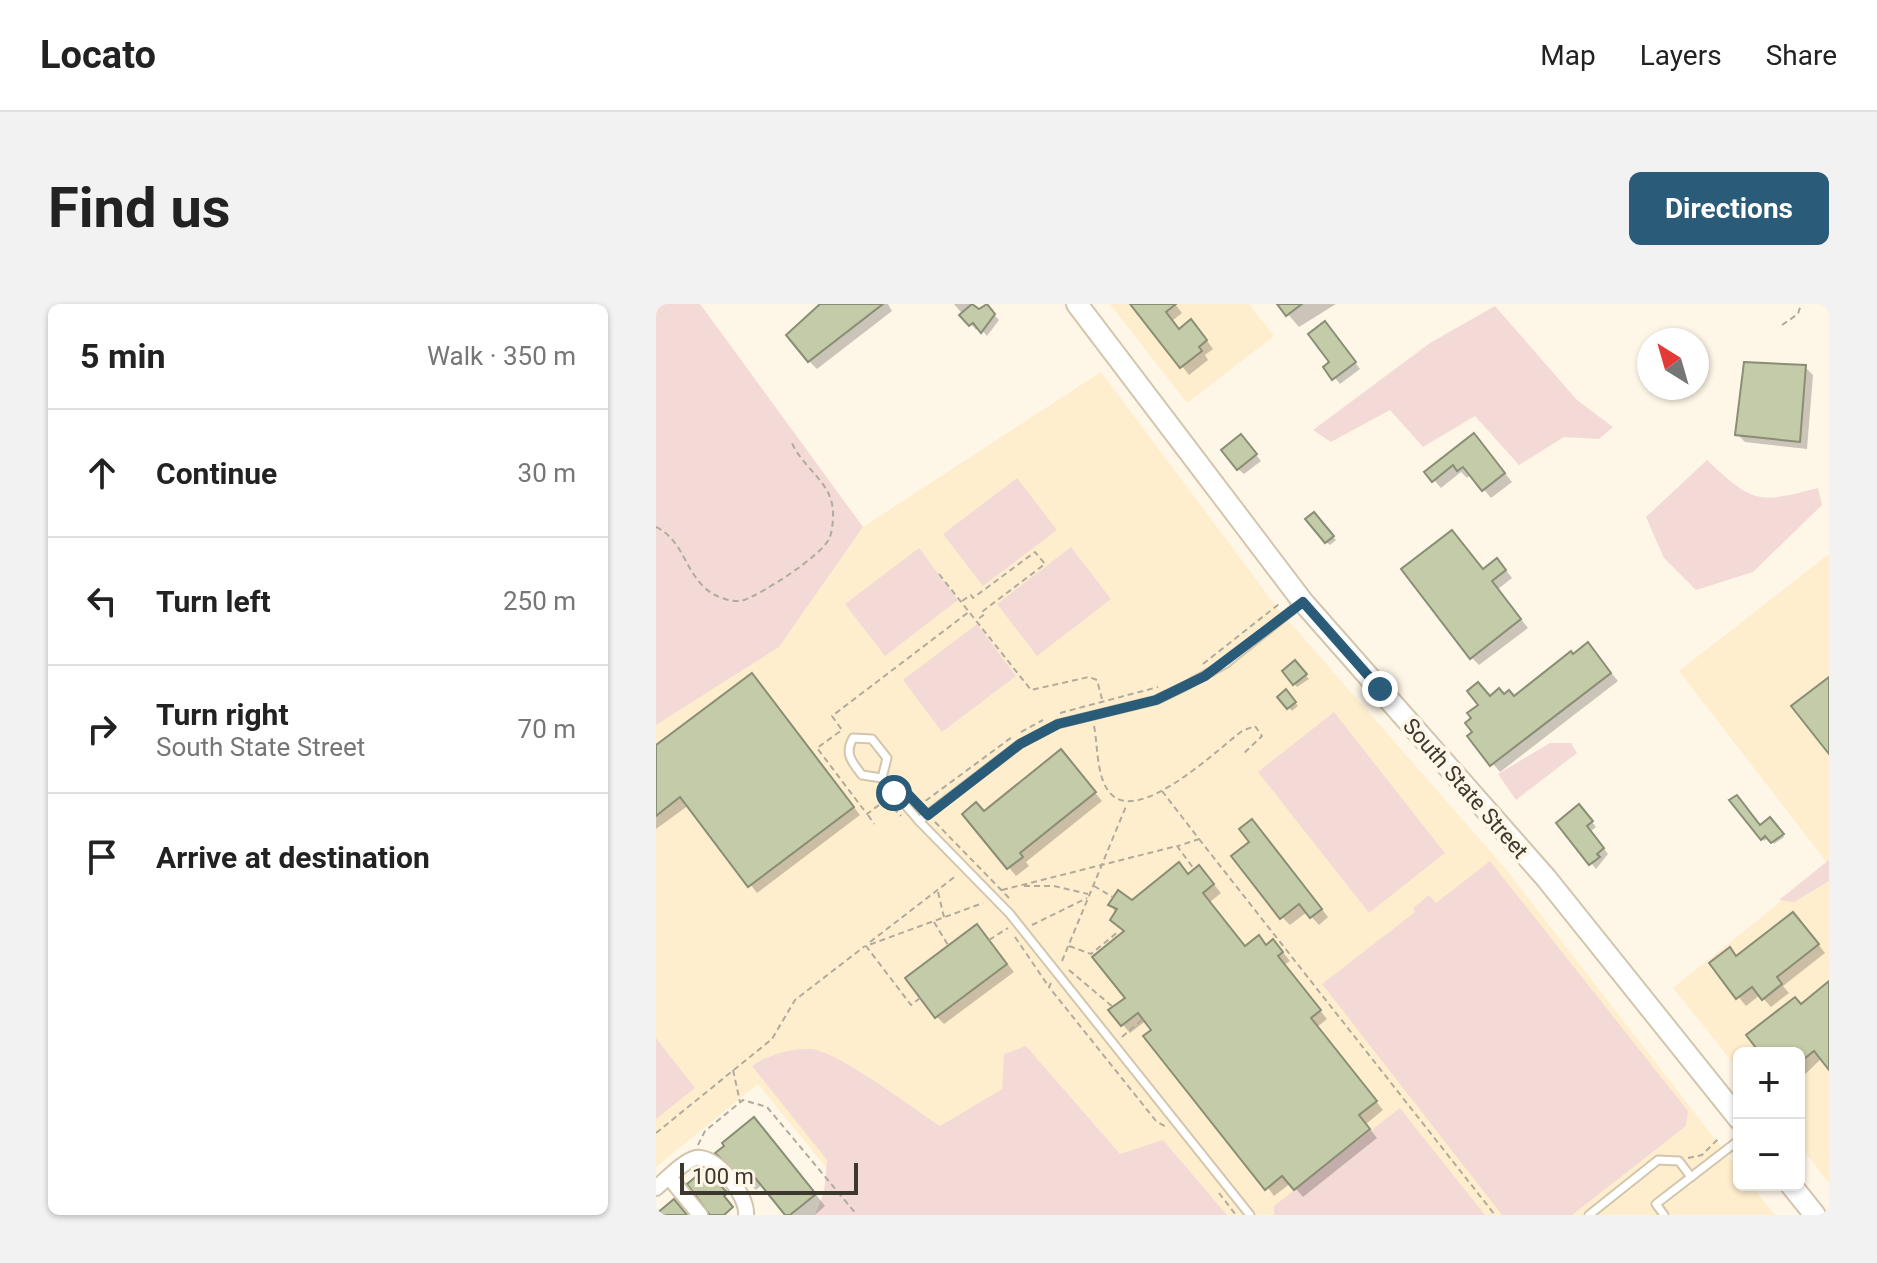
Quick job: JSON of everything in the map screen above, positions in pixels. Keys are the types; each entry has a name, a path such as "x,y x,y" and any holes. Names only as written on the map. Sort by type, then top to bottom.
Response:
{"main road":[{"name":"South State Street","path":"1077,304 1303,602 1546,878 1733,1112"},
{"path":"1796,1191 1815,1215"}],"street":[{"path":"656,1188 696,1158 712,1162 743,1197 746,1215"},
{"path":"669,1177 700,1215"}],"lane":[{"path":"919,821 1020,744 1058,724 1156,700 1205,676 1303,602"},
{"path":"882,778 887,758 872,739 853,738 848,747 849,758 862,775 882,778 1060,970 1113,1043 1250,1215"},
{"path":"1664,1215 1656,1204 1733,1145"},
{"path":"1589,1215 1658,1160 1679,1161 1691,1177"}],"path":[{"path":"1782,325 1798,314 1801,304"},
{"path":"656,527 677,543 691,573 704,587 729,601 743,601 788,574 821,550 830,538 833,514 825,485 798,457 792,443"},
{"path":"962,601 971,595 973,598 1035,552 1045,564 983,611 985,614 977,620"},
{"path":"939,574 1031,690 1089,677 1097,680 1103,700"},
{"path":"874,824 817,748 842,730 832,716 970,611"},
{"path":"1090,704 1102,776 1110,793 1127,803 1147,800 1162,791 1242,731 1255,726 1261,730 1260,741 1242,755"},
{"path":"867,814 902,788 1012,902"},
{"path":"1162,791 1495,1215"},
{"path":"885,800 891,810 908,821"},
{"path":"1049,987 1060,970 1127,803"},
{"path":"866,946 944,917 1003,890 1199,839"},
{"path":"1177,846 1194,869"},
{"path":"656,1133 772,1039 795,1000 960,874 954,868"},
{"path":"1093,885 1113,897"},
{"path":"1018,887 1054,886 1089,896"},
{"path":"938,891 944,917"},
{"path":"1031,926 1089,896"},
{"path":"1001,919 1049,987 1156,1121 1171,1130"},
{"path":"933,921 948,945"},
{"path":"989,940 1008,928"},
{"path":"1068,946 1091,954 1119,931"},
{"path":"866,946 911,1005 920,998"},
{"path":"1060,970 1083,991"},
{"path":"1060,970 1113,1007"},
{"path":"1113,1043 1143,1019"},
{"path":"733,1070 740,1103"},
{"path":"696,1158 698,1138 740,1103 757,1102 767,1107 857,1215"},
{"path":"1217,1191 1236,1215"}],"shaded area":[{"path":"656,304 700,304 863,527 1101,372 1279,610 1504,867 1733,1162 1733,1191 1756,1191 1775,1215 865,1215 758,1084 656,1167"},
{"path":"656,304 700,304 863,527 779,647 656,725"},
{"path":"1110,304 1249,304 1274,336 1187,403"},
{"path":"1495,306 1577,400 1613,427 1599,439 1564,437 1519,465 1475,416 1423,447 1390,410 1331,442 1313,430 1430,343"},
{"path":"1707,460 1746,492 1768,498 1818,488 1822,505 1753,572 1696,590 1664,558 1646,517"},
{"path":"1017,478 1057,530 983,586 943,534"},
{"path":"1071,547 1111,599 1037,656 997,604"},
{"path":"919,548 958,600 885,656 845,604"},
{"path":"1829,554 1829,1183 1805,1153 1805,1047 1733,1047 1733,1063 1673,988 1828,864 1679,671"},
{"path":"977,624 1016,676 942,732 903,680"},
{"path":"1334,712 1445,853 1369,913 1258,772"},
{"path":"1550,743 1571,743 1577,753 1516,800 1498,774"},
{"path":"1829,860 1829,881 1794,902 1779,900"},
{"path":"1490,861 1688,1111 1686,1126 1572,1215 1502,1215 1322,984 1415,912 1413,908 1429,895 1436,903"},
{"path":"656,1038 695,1088 656,1119"},
{"path":"1026,1046 1120,1154 1163,1140 1227,1215 815,1215 824,1192 827,1160 752,1066 787,1051 811,1049 823,1052 857,1070 940,1126 1002,1089 1004,1054"},
{"path":"1400,1108 1485,1215 1274,1215 1274,1206"}],"building":[{"path":"820,304 883,304 808,362 786,335"},
{"path":"972,304 979,309 987,304 995,314 981,333 973,323 969,326 959,315"},
{"path":"1130,304 1176,304 1166,312 1179,329 1191,319 1207,340 1199,347 1202,351 1180,368"},
{"path":"1277,304 1302,304 1286,316"},
{"path":"1325,321 1356,362 1332,380 1323,367 1329,362 1308,334"},
{"path":"1744,362 1806,365 1800,442 1735,435"},
{"path":"1474,433 1505,473 1482,491 1463,467 1457,471 1453,465 1432,482 1424,472"},
{"path":"1241,434 1257,454 1237,470 1221,450"},
{"path":"1314,512 1334,536 1325,543 1305,519"},
{"path":"1452,530 1483,569 1497,558 1506,570 1492,581 1521,619 1470,659 1401,569"},
{"path":"1588,642 1611,673 1490,766 1467,736 1472,732 1465,723 1471,718 1467,713 1478,705 1467,691 1478,682 1490,696 1499,688 1504,694 1509,690 1514,696 1571,651 1573,654"},
{"path":"1295,660 1307,674 1293,685 1282,671"},
{"path":"752,673 854,807 748,887 680,797 656,816 656,745"},
{"path":"1829,677 1829,754 1791,706"},
{"path":"1286,689 1296,702 1287,709 1277,697"},
{"path":"1061,749 1096,792 1020,853 1023,857 1007,869 962,814 976,802 984,811"},
{"path":"1737,795 1760,825 1770,817 1784,834 1771,843 1765,836 1761,840 1729,800"},
{"path":"1579,804 1593,821 1587,826 1604,848 1597,854 1600,857 1589,865 1556,823"},
{"path":"1252,819 1322,909 1310,918 1299,904 1280,919 1231,856 1249,842 1239,829"},
{"path":"1179,862 1188,874 1199,865 1214,884 1203,893 1245,946 1259,935 1266,945 1273,939 1283,952 1278,956 1321,1010 1311,1018 1377,1101 1359,1115 1370,1129 1294,1190 1282,1176 1265,1190 1143,1036 1151,1030 1138,1013 1121,1026 1108,1010 1125,998 1092,957 1124,931 1110,920 1117,909 1108,905 1118,890 1132,900"},
{"path":"1793,912 1819,944 1777,977 1782,984 1762,1000 1752,987 1736,999 1709,963 1730,947 1736,956"},
{"path":"977,924 1007,964 935,1018 905,978"},
{"path":"1829,981 1829,1070 1814,1051 1805,1058 1805,1047 1755,1047 1746,1035 1795,997 1801,1004"},
{"path":"754,1117 816,1194 790,1215 785,1215 752,1174 744,1181 715,1153 724,1146 722,1143"},
{"path":"704,1170 728,1193 724,1196 733,1207 724,1215 710,1215 687,1184"},
{"path":"674,1199 687,1215 656,1215 656,1214"}],"route":[{"path":"894,793 902,788 928,815 1020,744 1058,724 1156,700 1205,676 1225,664 1303,602 1380,689"}]}
